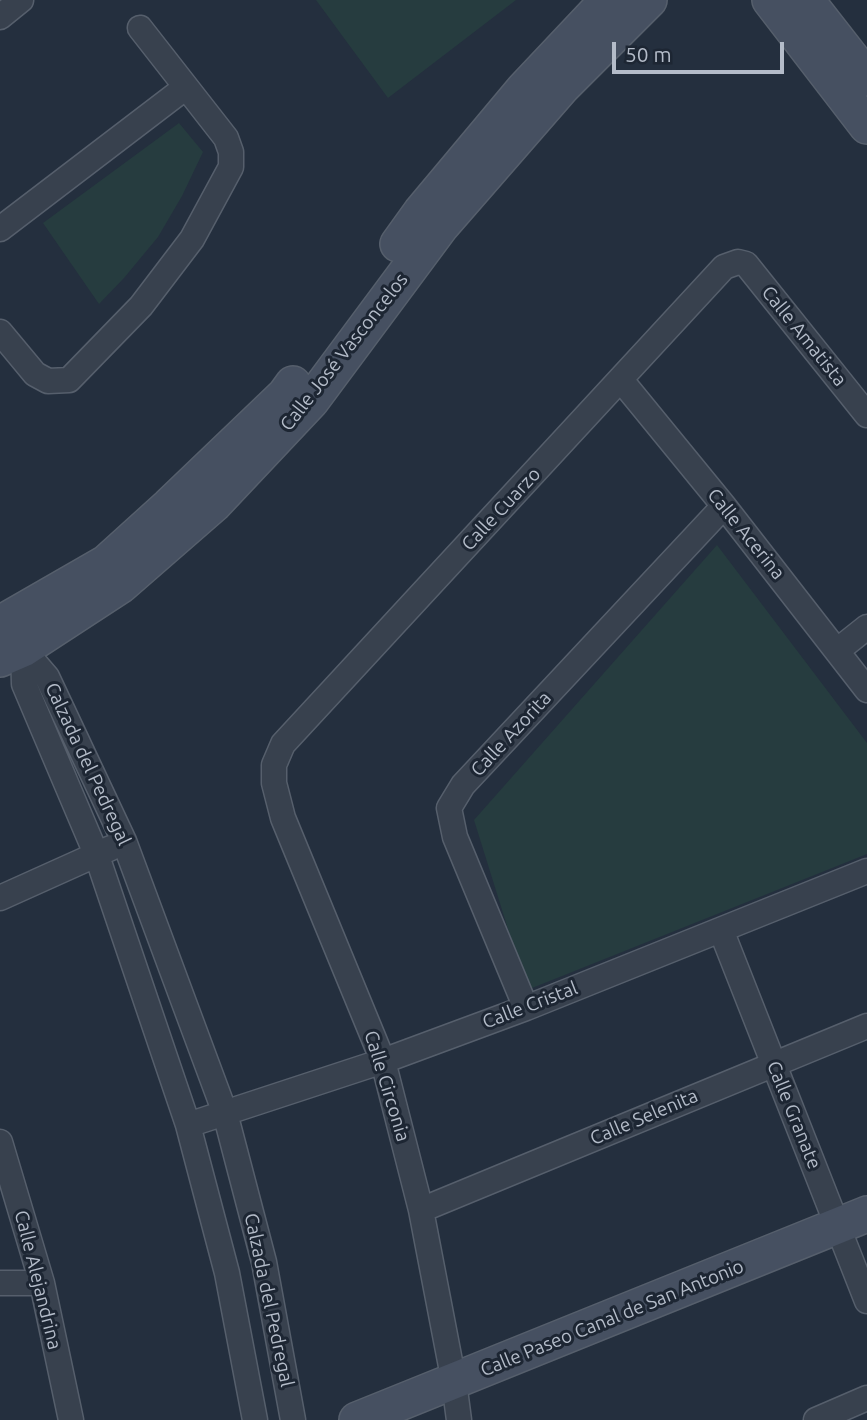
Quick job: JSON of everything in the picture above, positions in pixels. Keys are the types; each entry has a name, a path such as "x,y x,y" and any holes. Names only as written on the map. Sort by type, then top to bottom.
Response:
{"street":[{"path":"0,17 21,0"},
{"name":"Calle José Vasconcelos","path":"6,633 121,585 214,504 311,401 431,219 524,89 608,0"},
{"name":"Calle José Vasconcelos","path":"431,219 649,0"},
{"path":"770,0 867,126"},
{"path":"806,0 867,78"},
{"path":"0,332 35,374 48,382 69,380 141,306 192,239 231,167 231,152 226,138 140,27"},
{"path":"0,229 186,87"},
{"name":"Calle Cuarzo","path":"274,765 283,744 724,267 738,262"},
{"name":"Calle Amatista","path":"738,262 746,264 867,415"},
{"name":"Calle Acerina","path":"621,380 724,506 867,690"},
{"name":"Calle Azorita","path":"526,1008 455,837 449,808 463,785 724,506"},
{"path":"838,650 867,627"},
{"name":"Calzada del Pedregal","path":"6,633 47,677 124,841 225,1113 264,1262 293,1420"},
{"name":"Calzada del Pedregal","path":"6,633 24,684 97,856 188,1125 227,1273 255,1420"},
{"name":"Calle Circonia","path":"274,765 274,783 283,818 383,1061 421,1210 459,1420"},
{"path":"0,898 97,856 124,841"},
{"name":"Calle Cristal","path":"188,1125 383,1061 526,1008 867,872"},
{"name":"Calle Granate","path":"721,930 773,1063 852,1220 867,1301"},
{"name":"Calle Selenita","path":"421,1210 867,1026"},
{"name":"Calle Alejandrina","path":"0,1142 42,1283 71,1420"},
{"name":"Calle Paseo Canal de San Antonio","path":"357,1420 852,1220"},
{"path":"0,1283 42,1283"},
{"path":"816,1420 867,1398"}],"green space":[{"path":"316,0 516,0 388,98"},
{"path":"179,123 203,152 158,237 99,304 43,223"},
{"path":"717,545 867,743 867,854 527,990 474,820"}]}
